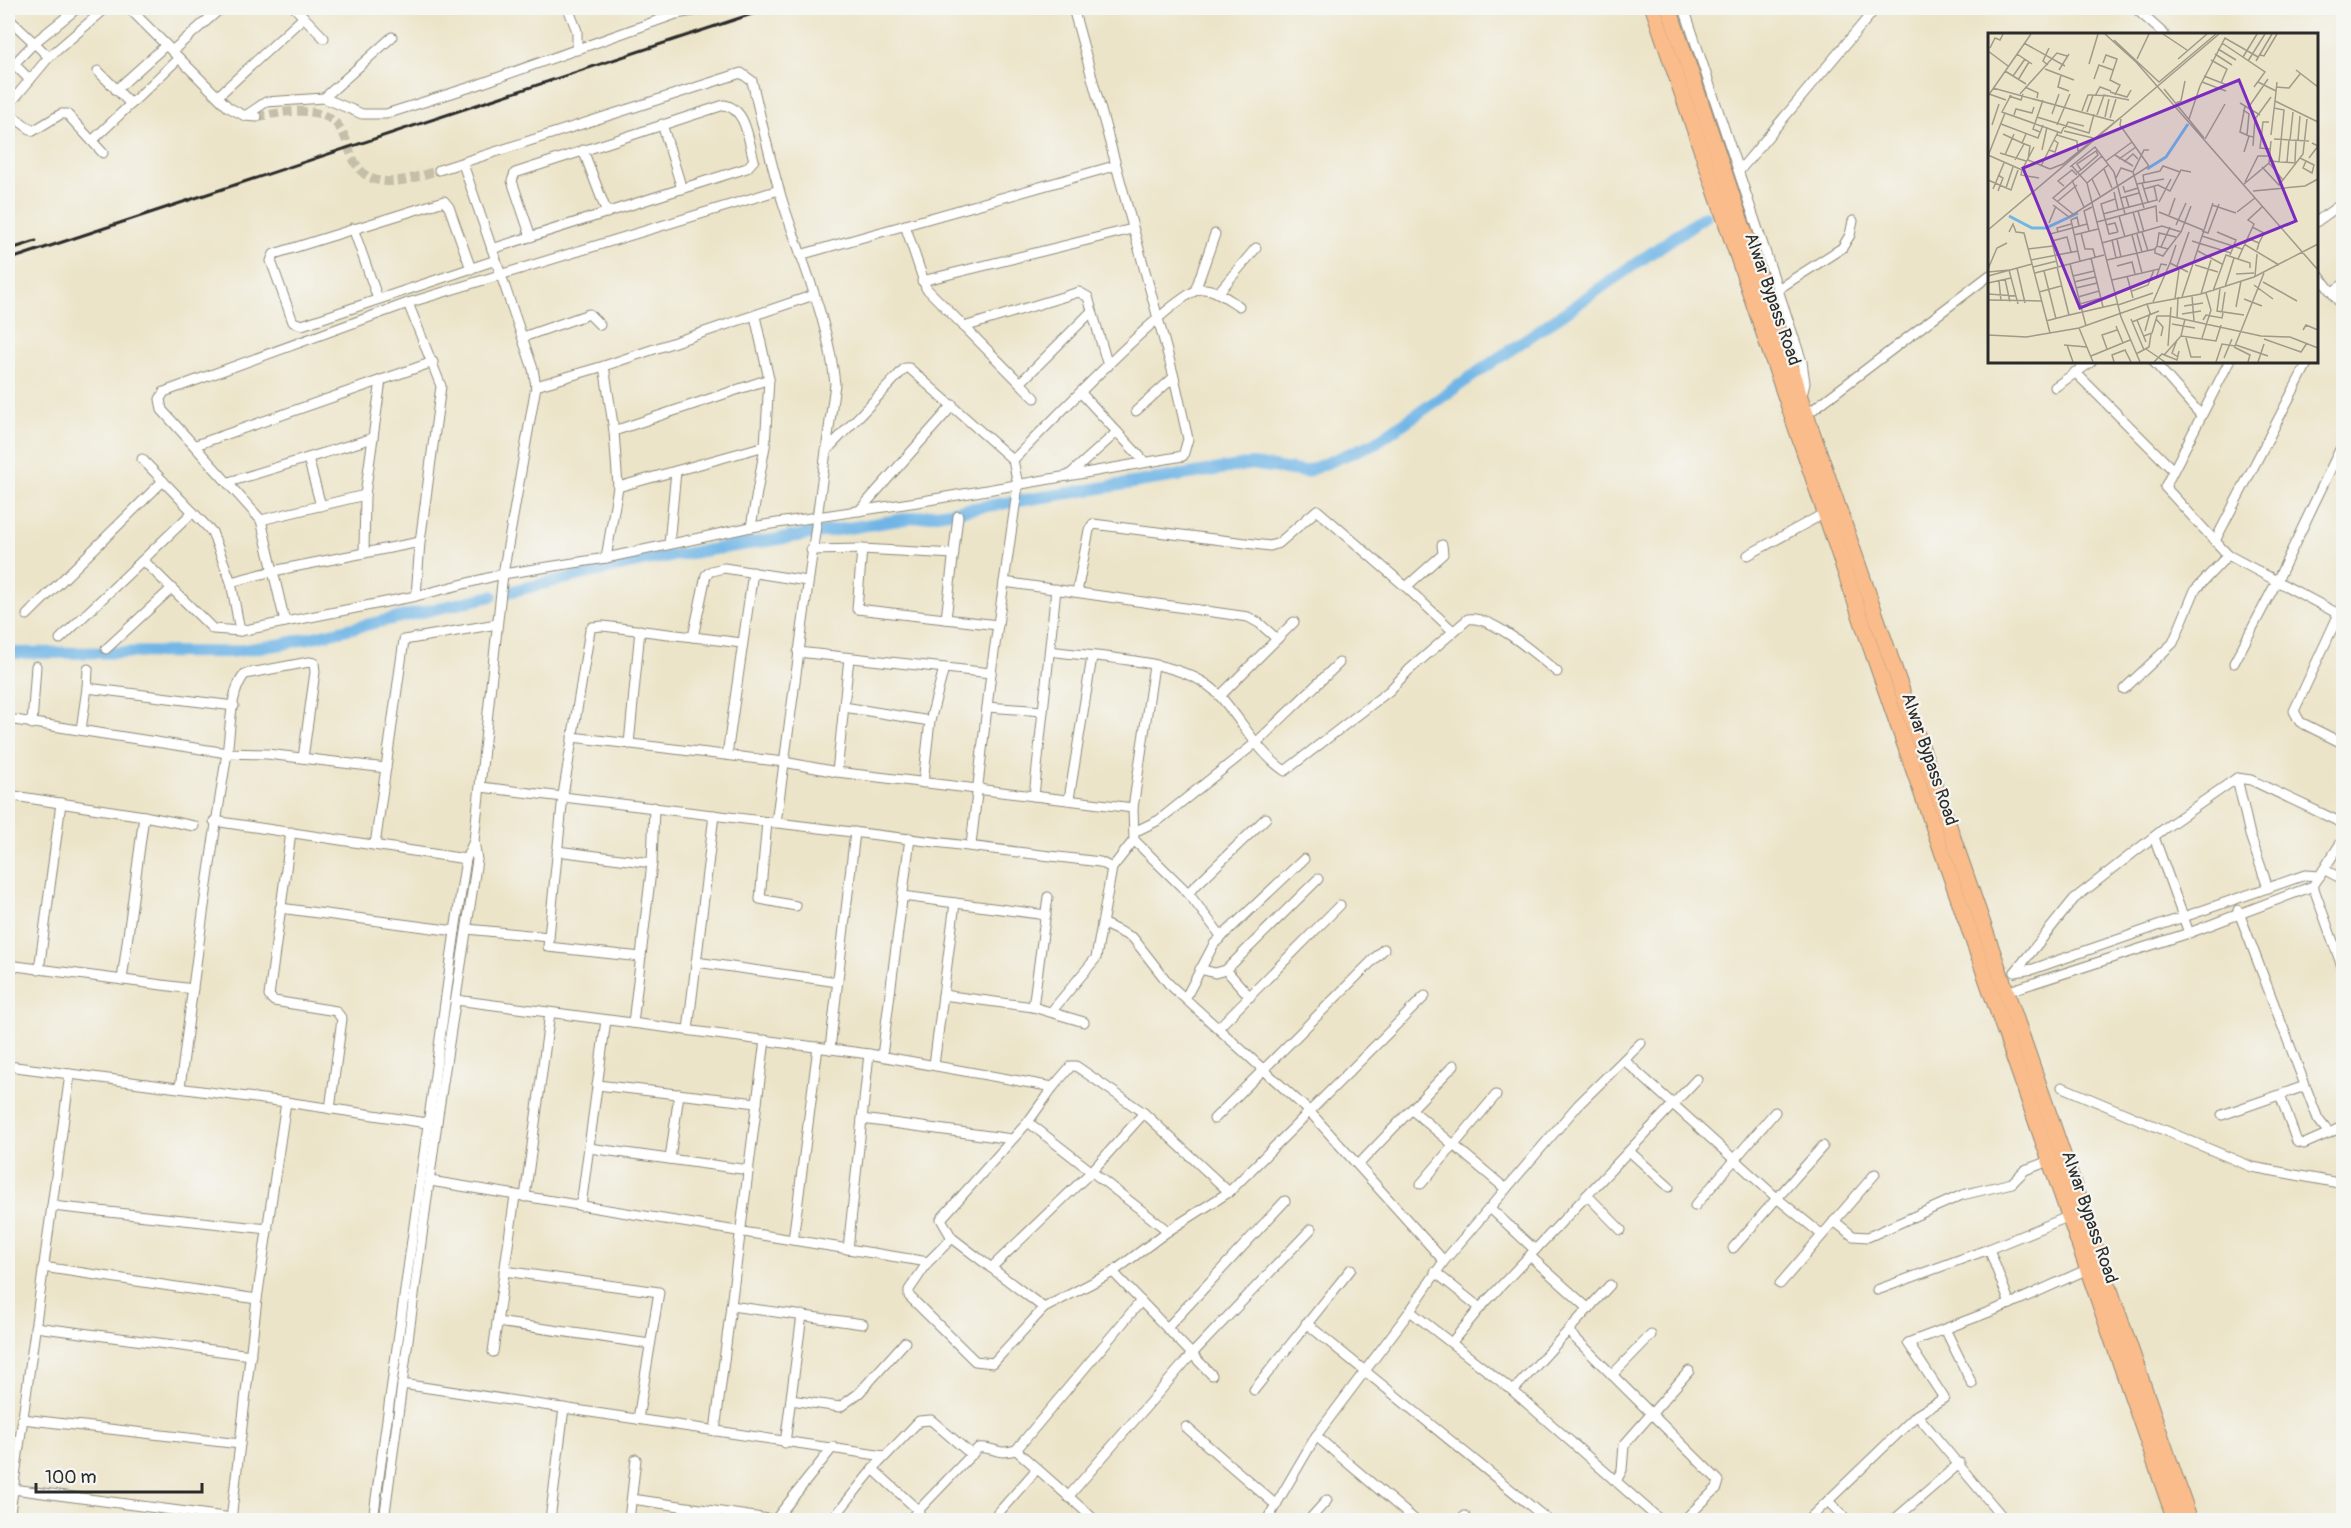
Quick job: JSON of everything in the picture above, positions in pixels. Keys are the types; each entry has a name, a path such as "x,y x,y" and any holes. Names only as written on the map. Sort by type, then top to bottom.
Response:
{"main road":[{"name":"Alwar Bypass Road","path":"1653,8 1825,513 2175,1521"},
{"name":"Alwar Bypass Road","path":"1669,8 1806,415 2190,1521"}],"street":[{"path":"8,106 49,57 106,8"},
{"path":"132,8 228,107 245,116 257,117"},
{"path":"116,90 173,51 221,8"},
{"path":"295,8 324,38"},
{"path":"568,8 578,31 577,50"},
{"path":"245,116 266,102 324,98 362,114 386,114 676,14 711,8"},
{"path":"142,560 213,629 240,632 416,596 503,574 606,558 751,527 1018,485 1183,456 1188,439 1174,376 1114,166 1073,8"},
{"path":"1684,8 1802,362 1805,384 1801,400"},
{"path":"1739,171 1876,8"},
{"path":"2135,8 2163,33"},
{"path":"30,80 11,68 34,43 75,10"},
{"path":"218,96 304,17"},
{"path":"8,18 49,57"},
{"path":"324,98 392,37"},
{"path":"92,141 130,104 173,51"},
{"path":"98,71 130,104"},
{"path":"439,170 741,72 752,81 779,190 814,294 830,354 835,384 813,531 784,762 771,822 760,899 796,906"},
{"path":"492,249 531,237 607,213 682,189 753,165 754,160 741,114 734,107 724,105 515,173 512,181 531,237"},
{"path":"8,113 33,131 61,114 67,114 103,153"},
{"path":"662,124 682,189"},
{"path":"583,150 607,213"},
{"path":"373,1521 455,931 466,860 474,841 503,574 536,386 523,338 463,164"},
{"path":"800,255 1114,166"},
{"path":"285,622 261,520 196,445 162,410 160,399 164,392 408,303 779,190"},
{"path":"471,268 449,207 444,201 274,254 272,261 296,324 302,325 496,260"},
{"path":"2318,221 2343,202"},
{"path":"1778,289 1842,248 1850,235 1853,221"},
{"path":"905,225 922,281 930,293 1035,398"},
{"path":"353,228 378,299"},
{"path":"922,281 1132,229"},
{"path":"1195,291 1215,234"},
{"path":"1218,293 1256,248"},
{"path":"2318,274 2343,308"},
{"path":"1806,415 1988,276"},
{"path":"2332,292 2343,284"},
{"path":"1013,460 1156,318 1195,291 1203,288 1218,293 1239,306"},
{"path":"964,327 1079,292 1088,297 1108,366"},
{"path":"536,386 604,366 814,294"},
{"path":"408,303 441,386 420,542 416,596"},
{"path":"1020,383 1092,311"},
{"path":"523,338 589,314 600,325"},
{"path":"751,527 765,446 769,379 755,316"},
{"path":"196,445 433,362"},
{"path":"2055,387 2089,363"},
{"path":"2155,363 2200,414"},
{"path":"2228,363 2200,414 2165,487 2228,555 2276,583 2341,616"},
{"path":"2215,541 2307,363"},
{"path":"604,366 614,431 618,487 606,558"},
{"path":"826,451 904,368 909,368 1013,460 1018,485 1017,498 991,674 971,845"},
{"path":"2075,372 2173,470"},
{"path":"1136,411 1174,376"},
{"path":"614,431 769,379"},
{"path":"364,553 365,495 381,380"},
{"path":"1081,393 1145,462"},
{"path":"859,511 953,405"},
{"path":"1068,476 1117,432"},
{"path":"229,482 373,438"},
{"path":"2234,663 2276,583 2343,441"},
{"path":"618,487 765,446"},
{"path":"308,458 321,506"},
{"path":"142,459 212,532 231,582 240,632"},
{"path":"669,544 676,471"},
{"path":"27,615 163,481"},
{"path":"261,520 365,495"},
{"path":"1077,592 1089,530 1093,524 1270,546 1279,543 1317,510 1453,631"},
{"path":"60,639 193,512"},
{"path":"1748,555 1825,513"},
{"path":"946,619 958,516"},
{"path":"231,582 273,571 420,542"},
{"path":"1406,587 1443,554 1442,545"},
{"path":"811,548 954,554"},
{"path":"862,549 857,609 998,625"},
{"path":"2124,688 2173,643 2178,634 2181,619 2198,585 2228,555"},
{"path":"693,637 706,575 711,571 724,568 807,580"},
{"path":"727,755 753,572"},
{"path":"1004,582 1248,618 1259,623 1277,639"},
{"path":"106,649 171,589"},
{"path":"1034,796 1056,589"},
{"path":"2343,603 2341,616 2294,711 2300,722 2343,744"},
{"path":"1050,651 1154,665 1196,676 1220,696 1282,769 1289,770 1389,691 1468,619 1477,619 1513,636 1557,672"},
{"path":"1220,696 1294,622"},
{"path":"375,845 404,640 497,624"},
{"path":"641,957 548,947 562,795 590,630 596,626 742,643"},
{"path":"629,744 640,630"},
{"path":"798,652 991,674"},
{"path":"1069,800 1092,657"},
{"path":"837,772 849,658"},
{"path":"180,1088 214,821 234,706 241,680 245,674 314,663 315,672 303,758"},
{"path":"1051,1012 1096,958 1112,868 1135,836 1159,820 1257,742 1339,663"},
{"path":"1154,665 1134,808 1135,836 1188,893 1222,937"},
{"path":"32,724 36,666"},
{"path":"923,783 930,721 944,668"},
{"path":"81,729 88,669"},
{"path":"87,688 234,706"},
{"path":"844,707 930,721"},
{"path":"987,707 1043,711"},
{"path":"8,719 227,753 303,758 386,768"},
{"path":"572,737 1134,808"},
{"path":"2015,972 2074,899 2154,837 2237,778 2252,780 2343,824"},
{"path":"2237,778 2250,835 2268,888"},
{"path":"481,787 971,845 1100,862 1112,868"},
{"path":"8,795 194,826"},
{"path":"39,970 61,803"},
{"path":"633,1023 652,863 654,807"},
{"path":"688,1030 714,815"},
{"path":"122,980 144,816"},
{"path":"1188,893 1266,818"},
{"path":"214,821 466,860"},
{"path":"291,832 270,999 336,1011 342,1019 330,1109"},
{"path":"830,1049 855,832"},
{"path":"2154,837 2189,933"},
{"path":"882,1056 910,838"},
{"path":"2006,992 2189,933 2313,886 2343,838"},
{"path":"384,1521 430,1180 477,860 474,841"},
{"path":"557,851 652,863"},
{"path":"1186,997 1209,950 1304,859"},
{"path":"2000,976 2033,969 2305,875 2323,873 2343,880"},
{"path":"1200,969 1215,973 1226,970 1318,879"},
{"path":"2313,886 2343,972"},
{"path":"903,896 1046,915"},
{"path":"1033,1007 1048,897"},
{"path":"2235,899 2318,1119 2329,1133"},
{"path":"934,1065 955,903"},
{"path":"1219,1028 1340,905"},
{"path":"280,908 455,931"},
{"path":"1102,923 1133,938 1169,984 1186,997 1309,1112 1359,1164 1444,1261"},
{"path":"467,929 549,937"},
{"path":"1214,1119 1265,1071 1384,949"},
{"path":"696,962 838,982"},
{"path":"8,965 193,989"},
{"path":"1226,970 1250,997"},
{"path":"943,995 1033,1007 1084,1022"},
{"path":"952,1238 928,1262 909,1290 909,1296 975,1361 993,1363 1044,1308 1113,1272 1168,1231 1229,1192 1425,996"},
{"path":"456,1000 882,1056 1053,1087"},
{"path":"493,1352 504,1272 520,1196 550,1013"},
{"path":"581,1206 606,1020"},
{"path":"715,1431 765,1040"},
{"path":"1267,1521 1316,1436 1410,1311 1435,1272 1578,1106 1641,1043"},
{"path":"793,1240 818,1047"},
{"path":"849,1249 868,1054"},
{"path":"1624,1060 1778,1199 1821,1234"},
{"path":"1359,1164 1454,1065"},
{"path":"8,1066 286,1102 427,1123"},
{"path":"1044,1308 952,1238 941,1219 1028,1122 1071,1066 1076,1066 1144,1113 1229,1192"},
{"path":"9,1521 70,1074"},
{"path":"1452,1342 1480,1308 1697,1079"},
{"path":"597,1085 757,1103"},
{"path":"2222,1115 2305,1086"},
{"path":"2062,1087 2252,1167 2343,1184"},
{"path":"670,1159 679,1094"},
{"path":"1420,1185 1496,1095"},
{"path":"2280,1095 2297,1142 2304,1144 2343,1126"},
{"path":"13,1489 231,1519 257,1299 286,1102"},
{"path":"1412,1110 1506,1189"},
{"path":"1695,1206 1775,1112"},
{"path":"991,1268 1092,1171 1144,1113"},
{"path":"862,1119 1012,1139"},
{"path":"1028,1122 1168,1231"},
{"path":"1733,1248 1823,1146"},
{"path":"589,1148 749,1170"},
{"path":"1629,1151 1669,1187"},
{"path":"1834,1221 1853,1236 1868,1237 1962,1195 2012,1184 2030,1168 2049,1161"},
{"path":"1779,1284 1875,1174"},
{"path":"430,1180 928,1262"},
{"path":"1587,1195 1621,1230"},
{"path":"1167,1328 1285,1201"},
{"path":"52,1206 268,1229"},
{"path":"1490,1208 1589,1309"},
{"path":"1877,1290 1989,1249 2070,1216"},
{"path":"1068,1497 1192,1354 1311,1229"},
{"path":"1989,1249 2010,1304"},
{"path":"43,1267 257,1299"},
{"path":"1254,1390 1351,1269"},
{"path":"1808,1521 1917,1416 1944,1398 1908,1343 2010,1304 2088,1269"},
{"path":"504,1272 659,1292 638,1419"},
{"path":"1113,1272 1212,1375"},
{"path":"1435,1272 1480,1308"},
{"path":"1513,1391 1611,1285"},
{"path":"909,1521 972,1455 983,1447 999,1454 1016,1450 1141,1301"},
{"path":"731,1306 863,1324"},
{"path":"1410,1311 1513,1391 1660,1521"},
{"path":"785,1443 802,1315"},
{"path":"497,1322 650,1344"},
{"path":"1306,1323 1543,1519"},
{"path":"35,1327 251,1355"},
{"path":"1945,1329 1972,1384"},
{"path":"1569,1332 1719,1481 1717,1488 1684,1521"},
{"path":"1612,1375 1651,1335"},
{"path":"791,1400 840,1407 847,1404 905,1342"},
{"path":"1616,1481 1622,1470 1624,1445 1689,1371"},
{"path":"402,1384 884,1456"},
{"path":"550,1521 564,1408"},
{"path":"1917,1416 1960,1463 2006,1521"},
{"path":"22,1419 240,1444"},
{"path":"832,1521 884,1456 919,1421 931,1420 972,1455"},
{"path":"1186,1427 1276,1505"},
{"path":"1316,1436 1415,1521"},
{"path":"632,1499 776,1520 833,1448"},
{"path":"1016,1450 1095,1521"},
{"path":"629,1521 636,1460"},
{"path":"1894,1521 1960,1463"},
{"path":"873,1469 919,1511"},
{"path":"992,1521 1037,1469"},
{"path":"1309,1521 1327,1500"},
{"path":"1828,1501 1847,1521"}],"waterway":[{"path":"508,592 646,560 1252,464 1305,472 1375,443 1705,216"},
{"path":"8,653 229,652 283,644 492,596"}],"tunnel":[{"path":"257,117 295,111 320,114 331,119 340,128 359,169 375,180 403,180 439,170"}],"railway":[{"path":"8,260 770,8"},
{"path":"8,250 36,241"}]}
